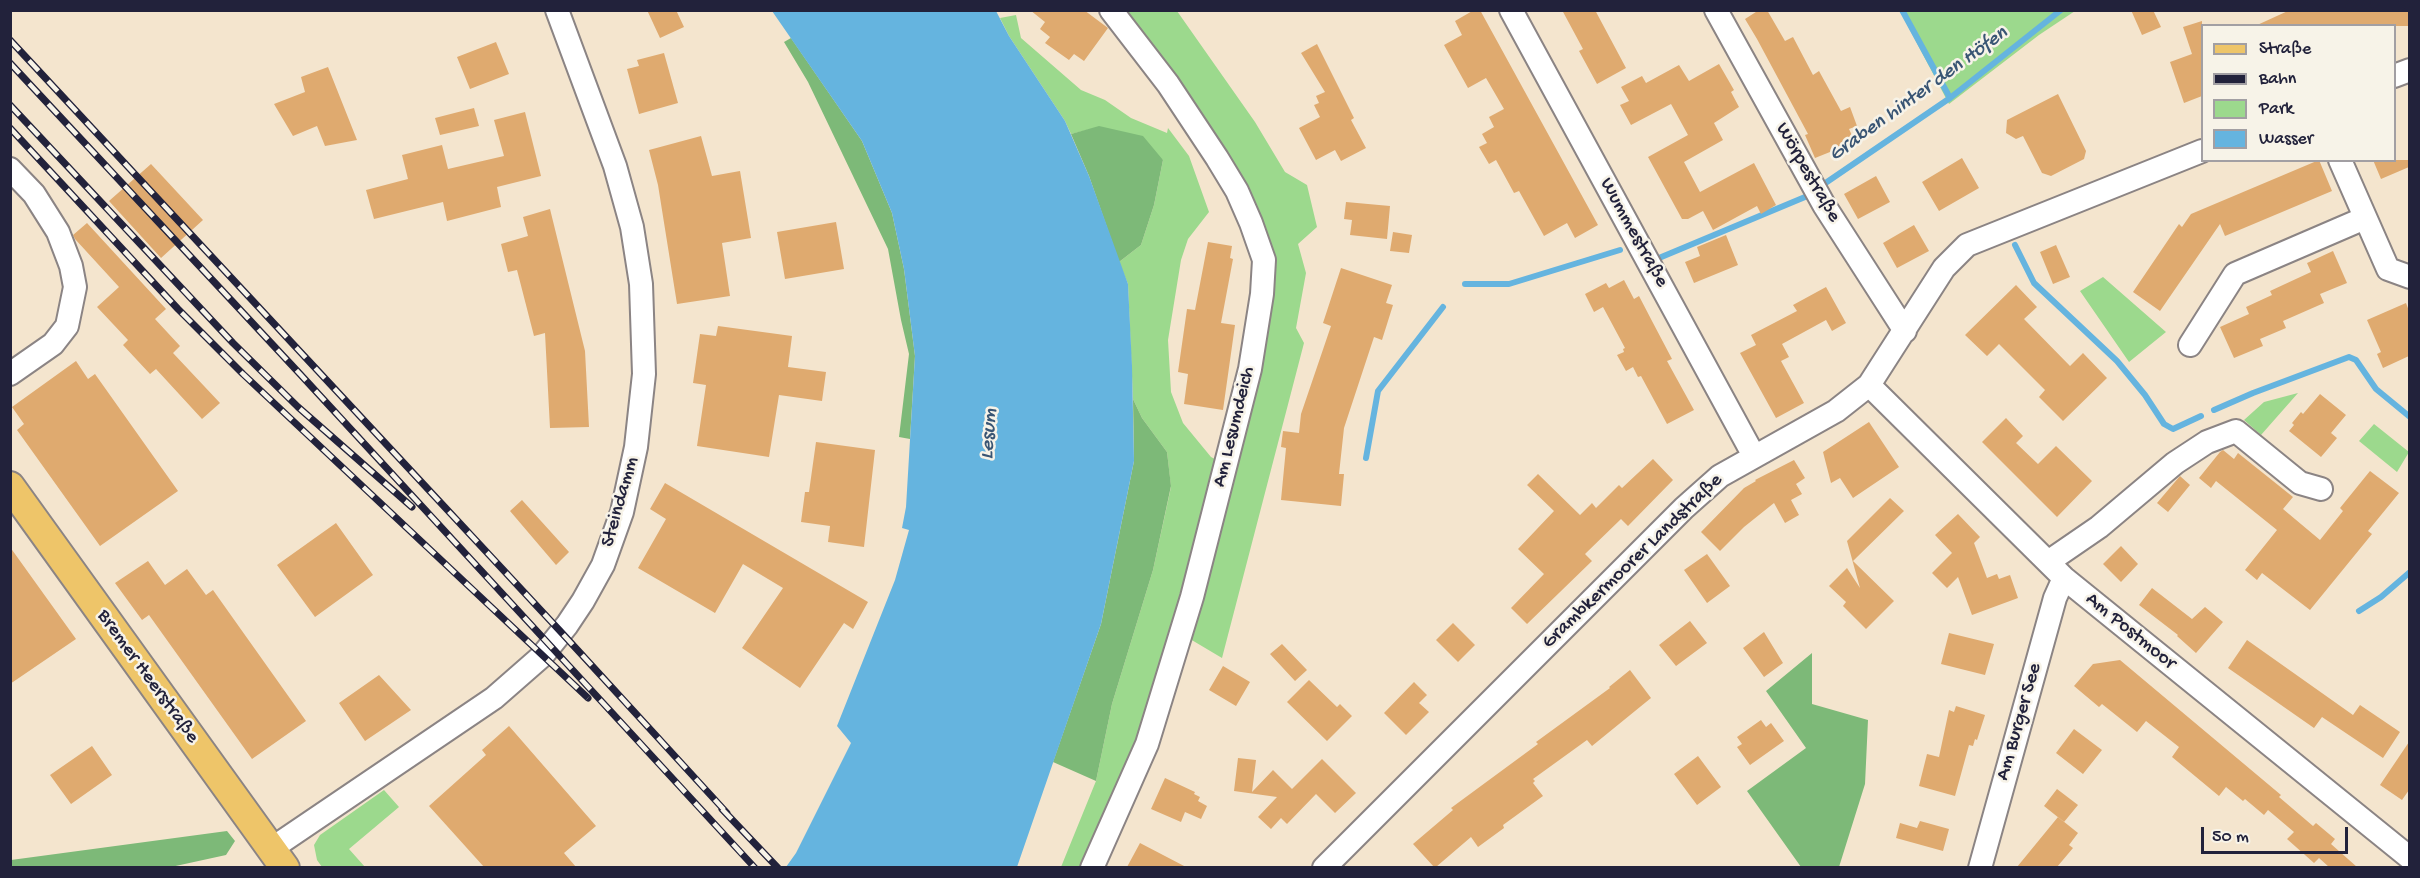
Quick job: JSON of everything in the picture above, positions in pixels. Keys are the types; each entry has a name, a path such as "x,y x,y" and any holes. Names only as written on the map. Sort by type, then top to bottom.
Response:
{"main road":[{"name":"Bremer Heerstraße","path":"10,486 278,858"}],"street":[{"name":"Steindamm","path":"278,858 494,698 542,656 567,625 603,565 622,512 636,447 644,374 641,284 632,227 615,166 557,10"},
{"name":"Am Lesumdeich","path":"1092,867 1147,744 1192,597 1250,369 1262,294 1264,260 1237,191 1217,158 1168,84 1111,10"},
{"name":"Wummestraße","path":"1511,10 1754,456"},
{"name":"Wörpestraße","path":"1716,10 1824,205 1905,331"},
{"name":"Grambkermoorer Landstraße","path":"1324,867 1684,508 1720,476 1836,411 1869,385 1944,268 1967,245 2201,151"},
{"path":"2341,162 2388,269 2405,276"},
{"path":"10,169 34,194 58,232 71,266 75,287 67,326 53,344 10,374"},
{"path":"2190,345 2235,274 2365,218"},
{"name":"Am Postmoor","path":"1869,385 2056,571 2409,858"},
{"path":"2056,571 2099,527 2175,463 2207,442 2236,431 2300,483 2321,489"},
{"name":"Am Burger See","path":"1980,867 2055,598 2056,571"}],"green space":[{"path":"1121,11 1177,11 1255,122 1285,172 1307,185 1317,227 1298,244 1306,273 1296,328 1304,343 1222,658 1190,639 1143,731 1084,867 1061,867 1096,781 1112,704 1153,570 1171,487 1167,452 1142,418 1133,399 1128,284 1119,262 1141,245 1154,205 1163,160 1099,127 1071,134 1000,18 1016,15 1021,38 1081,90 1105,100 1131,118 1167,133 1168,128 1189,156 1209,212 1188,239 1181,260 1168,340 1171,392 1183,423 1211,457 1232,468 1270,258"},
{"path":"1900,11 2075,11 2039,35 1949,104"},
{"path":"791,38 862,141 892,213 904,269 915,356 910,439 899,437 909,354 888,249 808,82 784,42"},
{"path":"1099,126 1143,136 1163,160 1154,205 1141,245 1119,262 1089,176 1071,134"},
{"path":"2103,277 2166,332 2129,362 2080,291"},
{"path":"2298,393 2261,435 2244,420 2264,402"},
{"path":"1133,399 1142,418 1167,452 1171,486 1153,570 1112,704 1096,781 1053,762 1101,624 1134,461"},
{"path":"2374,424 2409,452 2397,472 2359,441"},
{"path":"1812,653 1812,704 1868,720 1865,784 1839,867 1801,867 1747,791 1806,748 1766,691"},
{"path":"384,790 399,807 349,849 365,867 322,867 317,860 314,845 320,835"},
{"path":"227,831 235,841 226,855 171,867 11,867 11,860"}],"water":[{"name":"Lesum","path":"772,11 996,11 1009,36 1065,121 1089,176 1128,284 1134,461 1101,624 1017,867 786,867 796,853 851,743 837,726 895,580 909,530 902,528 906,507 915,356 904,269 892,213 862,141"}],"building":[{"path":"647,10 676,10 684,27 660,38"},
{"path":"1030,10 1084,10 1108,28 1084,61 1074,54 1069,60 1045,43 1050,37 1040,29 1045,22"},
{"path":"1474,10 1480,10 1598,225 1575,238 1567,223 1544,236 1519,191 1514,193 1496,160 1489,164 1479,147 1487,143 1482,134 1494,127 1489,117 1504,109 1486,78 1468,88 1444,45 1462,35 1455,21"},
{"path":"1562,10 1595,10 1626,68 1597,84 1579,51 1583,49"},
{"path":"1759,10 1767,10 1785,41 1793,37 1813,75 1819,71 1841,111 1850,107 1857,126 1849,129 1855,142 1815,158 1805,135 1808,134 1745,19"},
{"path":"2131,10 2153,10 2161,27 2142,35"},
{"path":"2290,10 2409,10 2409,26 2396,26 2396,24 2259,24"},
{"path":"2202,21 2201,96 2184,103 2170,62 2192,54 2183,27"},
{"path":"496,42 509,74 470,89 457,57"},
{"path":"1317,44 1354,118 1351,120 1366,148 1341,161 1335,150 1316,160 1299,128 1320,117 1314,105 1319,103 1316,96 1325,92 1301,53"},
{"path":"664,53 678,103 639,114 627,69 639,66 637,60"},
{"path":"1719,64 1734,90 1731,92 1739,107 1714,123 1723,140 1684,162 1700,192 1754,163 1776,205 1761,214 1757,206 1713,230 1703,211 1688,219 1682,219 1648,157 1688,135 1671,104 1631,125 1620,105 1629,101 1621,87 1642,76 1646,83 1679,65 1689,81"},
{"path":"328,67 357,140 325,146 317,126 293,136 274,104 305,92 301,77"},
{"path":"2058,94 2086,151 2084,159 2051,176 2042,173 2023,136 2016,139 2006,133 2007,120"},
{"path":"474,108 479,126 440,135 435,118"},
{"path":"525,112 541,176 497,187 501,207 447,221 443,202 374,219 366,190 408,179 402,155 442,145 448,169 504,156 494,120"},
{"path":"701,136 712,176 740,171 751,238 722,243 730,296 677,304 658,185 649,150"},
{"path":"1962,158 1979,188 1939,211 1922,182"},
{"path":"2409,160 2409,167 2381,179 2374,162"},
{"path":"2314,162 2320,162 2332,191 2225,236 2220,224 2160,311 2133,292 2179,224 2182,227 2191,214"},
{"path":"151,164 203,220 161,258 109,201"},
{"path":"1876,176 1890,202 1858,219 1844,194"},
{"path":"1346,202 1390,206 1387,239 1350,235 1352,220 1344,219"},
{"path":"550,209 585,351 589,427 550,428 545,333 534,336 517,270 508,272 501,244 528,236 523,217"},
{"path":"836,222 844,269 785,279 777,232"},
{"path":"87,223 166,309 155,319 180,346 173,353 220,403 202,419 156,369 150,374 123,345 128,340 97,307 119,287 73,235"},
{"path":"1914,225 1929,251 1897,268 1883,243"},
{"path":"1393,232 1412,235 1409,253 1390,251"},
{"path":"1726,235 1738,265 1694,283 1685,262 1700,256 1697,247"},
{"path":"1208,242 1232,246 1230,258 1233,259 1221,323 1235,325 1223,410 1184,404 1188,374 1178,372 1187,309 1195,310"},
{"path":"2056,245 2070,277 2053,284 2040,252"},
{"path":"2333,251 2347,283 2320,294 2324,303 2283,321 2286,328 2260,339 2263,346 2234,358 2220,327 2249,314 2246,307 2272,295 2270,291 2311,272 2307,263"},
{"path":"1341,268 1392,285 1386,303 1393,305 1382,340 1374,337 1344,428 1339,474 1344,474 1341,506 1281,500 1286,448 1281,447 1283,431 1299,433 1301,414 1331,326 1323,323"},
{"path":"1624,280 1634,299 1639,296 1672,359 1667,361 1694,410 1667,424 1641,376 1638,377 1633,367 1626,371 1617,355 1624,352 1625,348 1603,307 1594,312 1585,294 1606,283 1609,288"},
{"path":"2016,285 2037,307 2024,319 2070,366 2083,353 2107,378 2063,421 2039,397 2045,390 1999,344 1987,356 1965,335"},
{"path":"1826,287 1846,323 1832,331 1826,320 1782,344 1789,357 1781,361 1804,403 1776,418 1740,353 1756,345 1751,335 1797,311 1793,305"},
{"path":"2406,303 2409,311 2409,356 2383,368 2377,354 2381,352 2367,320"},
{"path":"718,326 792,336 788,367 826,372 822,401 779,395 769,457 697,446 706,385 693,383 700,334 716,336"},
{"path":"76,361 88,379 95,374 178,491 100,546 17,430 24,424 12,407"},
{"path":"2320,394 2346,415 2331,433 2337,438 2321,457 2289,431 2301,412 2303,414"},
{"path":"2006,418 2023,436 2016,443 2038,464 2056,446 2092,481 2057,517 1982,442"},
{"path":"1869,422 1899,467 1853,498 1840,478 1831,483 1823,452"},
{"path":"816,442 875,450 864,547 828,542 830,526 801,522 805,492 809,492"},
{"path":"2223,450 2234,459 2238,453 2293,497 2283,509 2320,540 2343,511 2340,508 2370,471 2399,493 2368,531 2372,534 2310,610 2262,573 2257,580 2245,570 2277,530 2216,481 2211,488 2199,478"},
{"path":"1653,459 1673,480 1628,526 1621,519 1585,554 1592,561 1527,624 1511,608 1544,574 1518,549 1554,511 1527,485 1538,474 1580,515 1592,503 1596,508 1619,485 1622,488"},
{"path":"1794,460 1805,478 1796,484 1802,494 1791,500 1799,515 1785,523 1774,503 1744,527 1720,551 1701,532 1744,488"},
{"path":"2180,476 2190,485 2168,512 2157,503"},
{"path":"665,483 868,602 853,629 844,623 800,688 742,648 783,588 743,564 715,613 638,568 666,519 650,509"},
{"path":"1890,498 1904,511 1853,561 1894,601 1866,629 1843,606 1846,602 1829,586 1847,568 1860,588 1847,541"},
{"path":"522,500 569,552 556,565 510,511"},
{"path":"1958,514 1980,537 1974,543 1987,578 1997,574 1999,579 2010,575 2018,598 1972,615 1958,577 1947,588 1932,573 1952,553 1935,535"},
{"path":"336,523 373,575 315,617 277,565"},
{"path":"2121,546 2138,564 2121,582 2103,564"},
{"path":"10,547 76,639 10,684"},
{"path":"1707,554 1730,586 1707,603 1684,570"},
{"path":"148,561 165,585 187,569 206,595 213,590 306,721 252,759 149,615 142,620 115,583"},
{"path":"2152,588 2192,619 2205,607 2223,622 2196,653 2178,635 2139,605"},
{"path":"1690,621 1707,643 1676,666 1659,645"},
{"path":"1453,623 1475,645 1458,662 1436,640"},
{"path":"1764,632 1783,663 1764,677 1743,648"},
{"path":"1949,633 1994,644 1985,675 1941,664"},
{"path":"2247,640 2353,715 2360,705 2400,732 2383,758 2322,717 2314,728 2228,668"},
{"path":"1282,644 1307,670 1295,681 1270,654"},
{"path":"2120,660 2281,795 2279,797 2313,826 2316,823 2335,839 2331,844 2357,867 2329,867 2319,858 2314,863 2287,839 2294,832 2268,810 2264,815 2226,787 2219,796 2172,757 2179,747 2146,721 2137,732 2102,704 2099,707 2074,686 2093,664"},
{"path":"1223,666 1250,682 1236,706 1209,690"},
{"path":"1630,670 1651,698 1592,746 1587,740 1533,779 1535,781 1533,783 1543,796 1503,825 1504,828 1478,847 1471,837 1436,867 1413,844 1453,810 1451,808 1538,744 1536,742 1610,688"},
{"path":"379,675 411,710 365,741 339,703"},
{"path":"1309,680 1337,707 1340,704 1352,716 1327,741 1287,702"},
{"path":"1414,682 1427,695 1419,703 1429,712 1406,735 1384,713"},
{"path":"1956,706 1985,715 1977,740 1975,739 1973,746 1969,745 1955,796 1919,786 1927,754 1939,757 1949,710 1954,712"},
{"path":"1761,720 1766,727 1771,723 1784,741 1750,765 1737,747 1742,744 1737,737"},
{"path":"509,726 596,826 564,853 576,867 484,867 429,806 486,755 482,750"},
{"path":"2074,729 2102,750 2083,774 2056,753"},
{"path":"2409,742 2409,790 2402,800 2380,785"},
{"path":"92,746 112,775 71,804 50,775"},
{"path":"1698,756 1721,787 1697,805 1674,774"},
{"path":"1238,758 1256,760 1252,792 1273,770 1292,789 1322,759 1356,793 1335,813 1316,794 1287,824 1281,818 1271,829 1258,817 1277,797 1234,791"},
{"path":"1165,778 1195,792 1194,794 1200,797 1198,801 1207,806 1201,819 1185,812 1181,822 1151,809"},
{"path":"2057,789 2078,805 2064,822 2044,806"},
{"path":"2058,817 2078,833 2069,845 2073,848 2057,867 2017,867"},
{"path":"1920,821 1949,829 1943,851 1896,838 1900,823 1917,828"},
{"path":"1140,843 1186,867 1127,867"}],"waterway":[{"path":"1902,10 1950,98"},
{"name":"Graben hinter den Höfen","path":"1824,184 1950,98 2061,10"},
{"name":"Graben hinter den Höfen","path":"1659,258 1805,197"},
{"path":"2015,245 2034,283 2117,361 2145,395 2164,424 2173,429 2201,416"},
{"name":"Graben hinter den Höfen","path":"1465,284 1509,284 1620,250"},
{"name":"Graben hinter den Höfen","path":"1366,458 1378,391 1443,307"},
{"path":"2214,410 2349,357 2356,360 2376,389 2410,417"},
{"path":"2359,611 2381,597 2410,572"}],"railway":[{"path":"10,40 727,813"},
{"path":"10,63 755,868"},
{"path":"10,105 233,343 298,407 412,507"},
{"path":"10,128 178,309 243,374 588,698"},
{"path":"722,809 778,868"}]}
